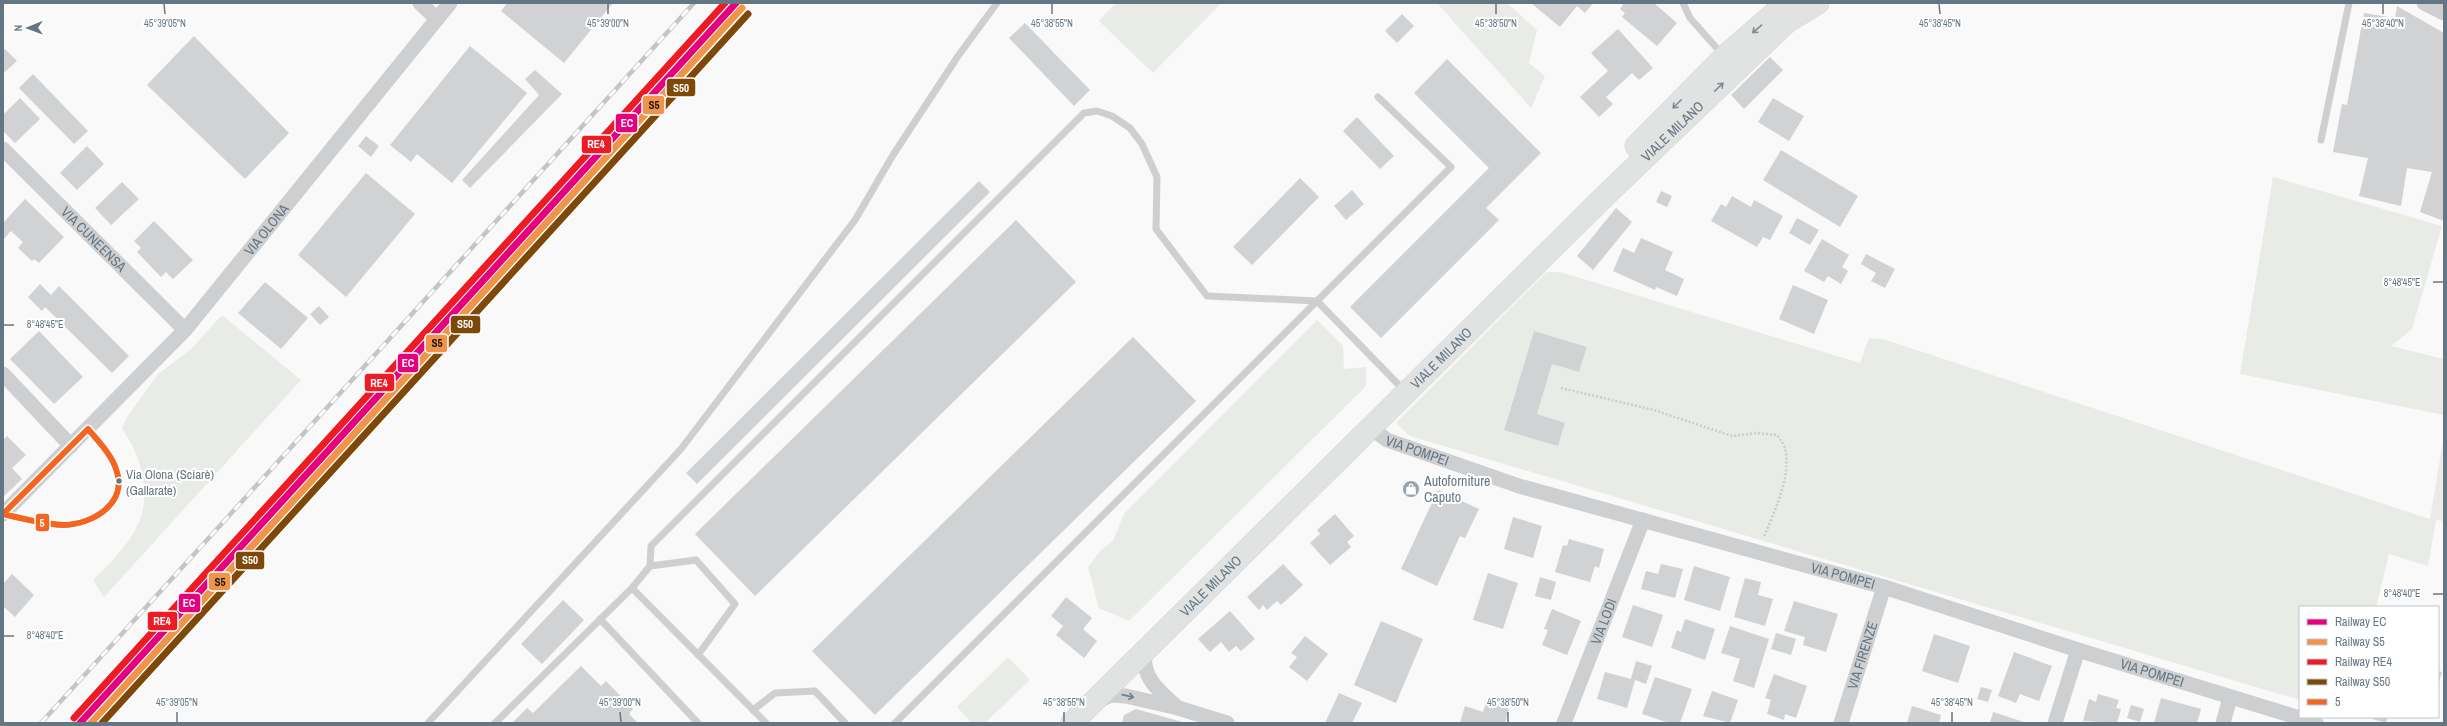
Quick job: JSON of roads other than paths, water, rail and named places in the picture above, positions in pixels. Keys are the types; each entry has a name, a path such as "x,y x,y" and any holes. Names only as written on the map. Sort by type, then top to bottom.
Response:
{"main road":[{"name":"VIALE MILANO","path":"1055,723 1398,384 1724,57 1786,3"},
{"name":"VIALE MILANO","path":"1072,723 1609,192 1782,27 1818,3"}],"street":[{"path":"420,3 436,19"},
{"name":"VIA OLONA","path":"3,514 185,330 450,3"},
{"path":"2424,3 2444,13"},
{"name":"VIA CUNEENSA","path":"3,149 185,330"},
{"path":"3,374 71,446"},
{"name":"VIA POMPEI","path":"1370,428 1387,440 1519,486 1884,587 2230,698 2316,723"},
{"name":"VIA LODI","path":"1564,723 1643,520"},
{"name":"VIA FIRENZE","path":"1841,723 1884,587"},
{"path":"2055,723 2078,650"},
{"path":"1145,651 1144,665 1149,679 1178,708"},
{"path":"1091,704 1111,695 1118,694 1178,708 1227,723"},
{"path":"2223,723 2230,698"}],"lane":[{"path":"428,723 681,449 855,220 897,149 958,56 997,3"},
{"path":"1683,3 1690,18 1724,57"},
{"path":"2321,140 2349,3"},
{"path":"895,723 1451,166 1378,97"},
{"path":"495,723 632,588 650,566 651,546 1084,113 1097,111 1112,116 1130,128 1142,144 1157,178 1156,229 1206,296 1316,301 1398,384"},
{"path":"3,514 52,524 81,525 107,511 120,488 115,465 88,429"},
{"path":"650,566 696,560 735,604 698,655"},
{"path":"632,588 766,723"},
{"path":"600,619 698,723"},
{"path":"753,710 775,693 815,691 845,723"}],"railway":[{"path":"41,723 694,3"}],"rail line":[{"name":"RE4","path":"74,718 725,3"},
{"name":"EC","path":"80,723 736,3"},
{"name":"S5","path":"91,723 742,8"},
{"name":"S50","path":"102,723 748,14"}],"place":[{"name":"Via Olona (Sciarè) (Gallarate)","path":"119,481"},
{"name":"Autoforniture Caputo","path":"1411,489"}]}
